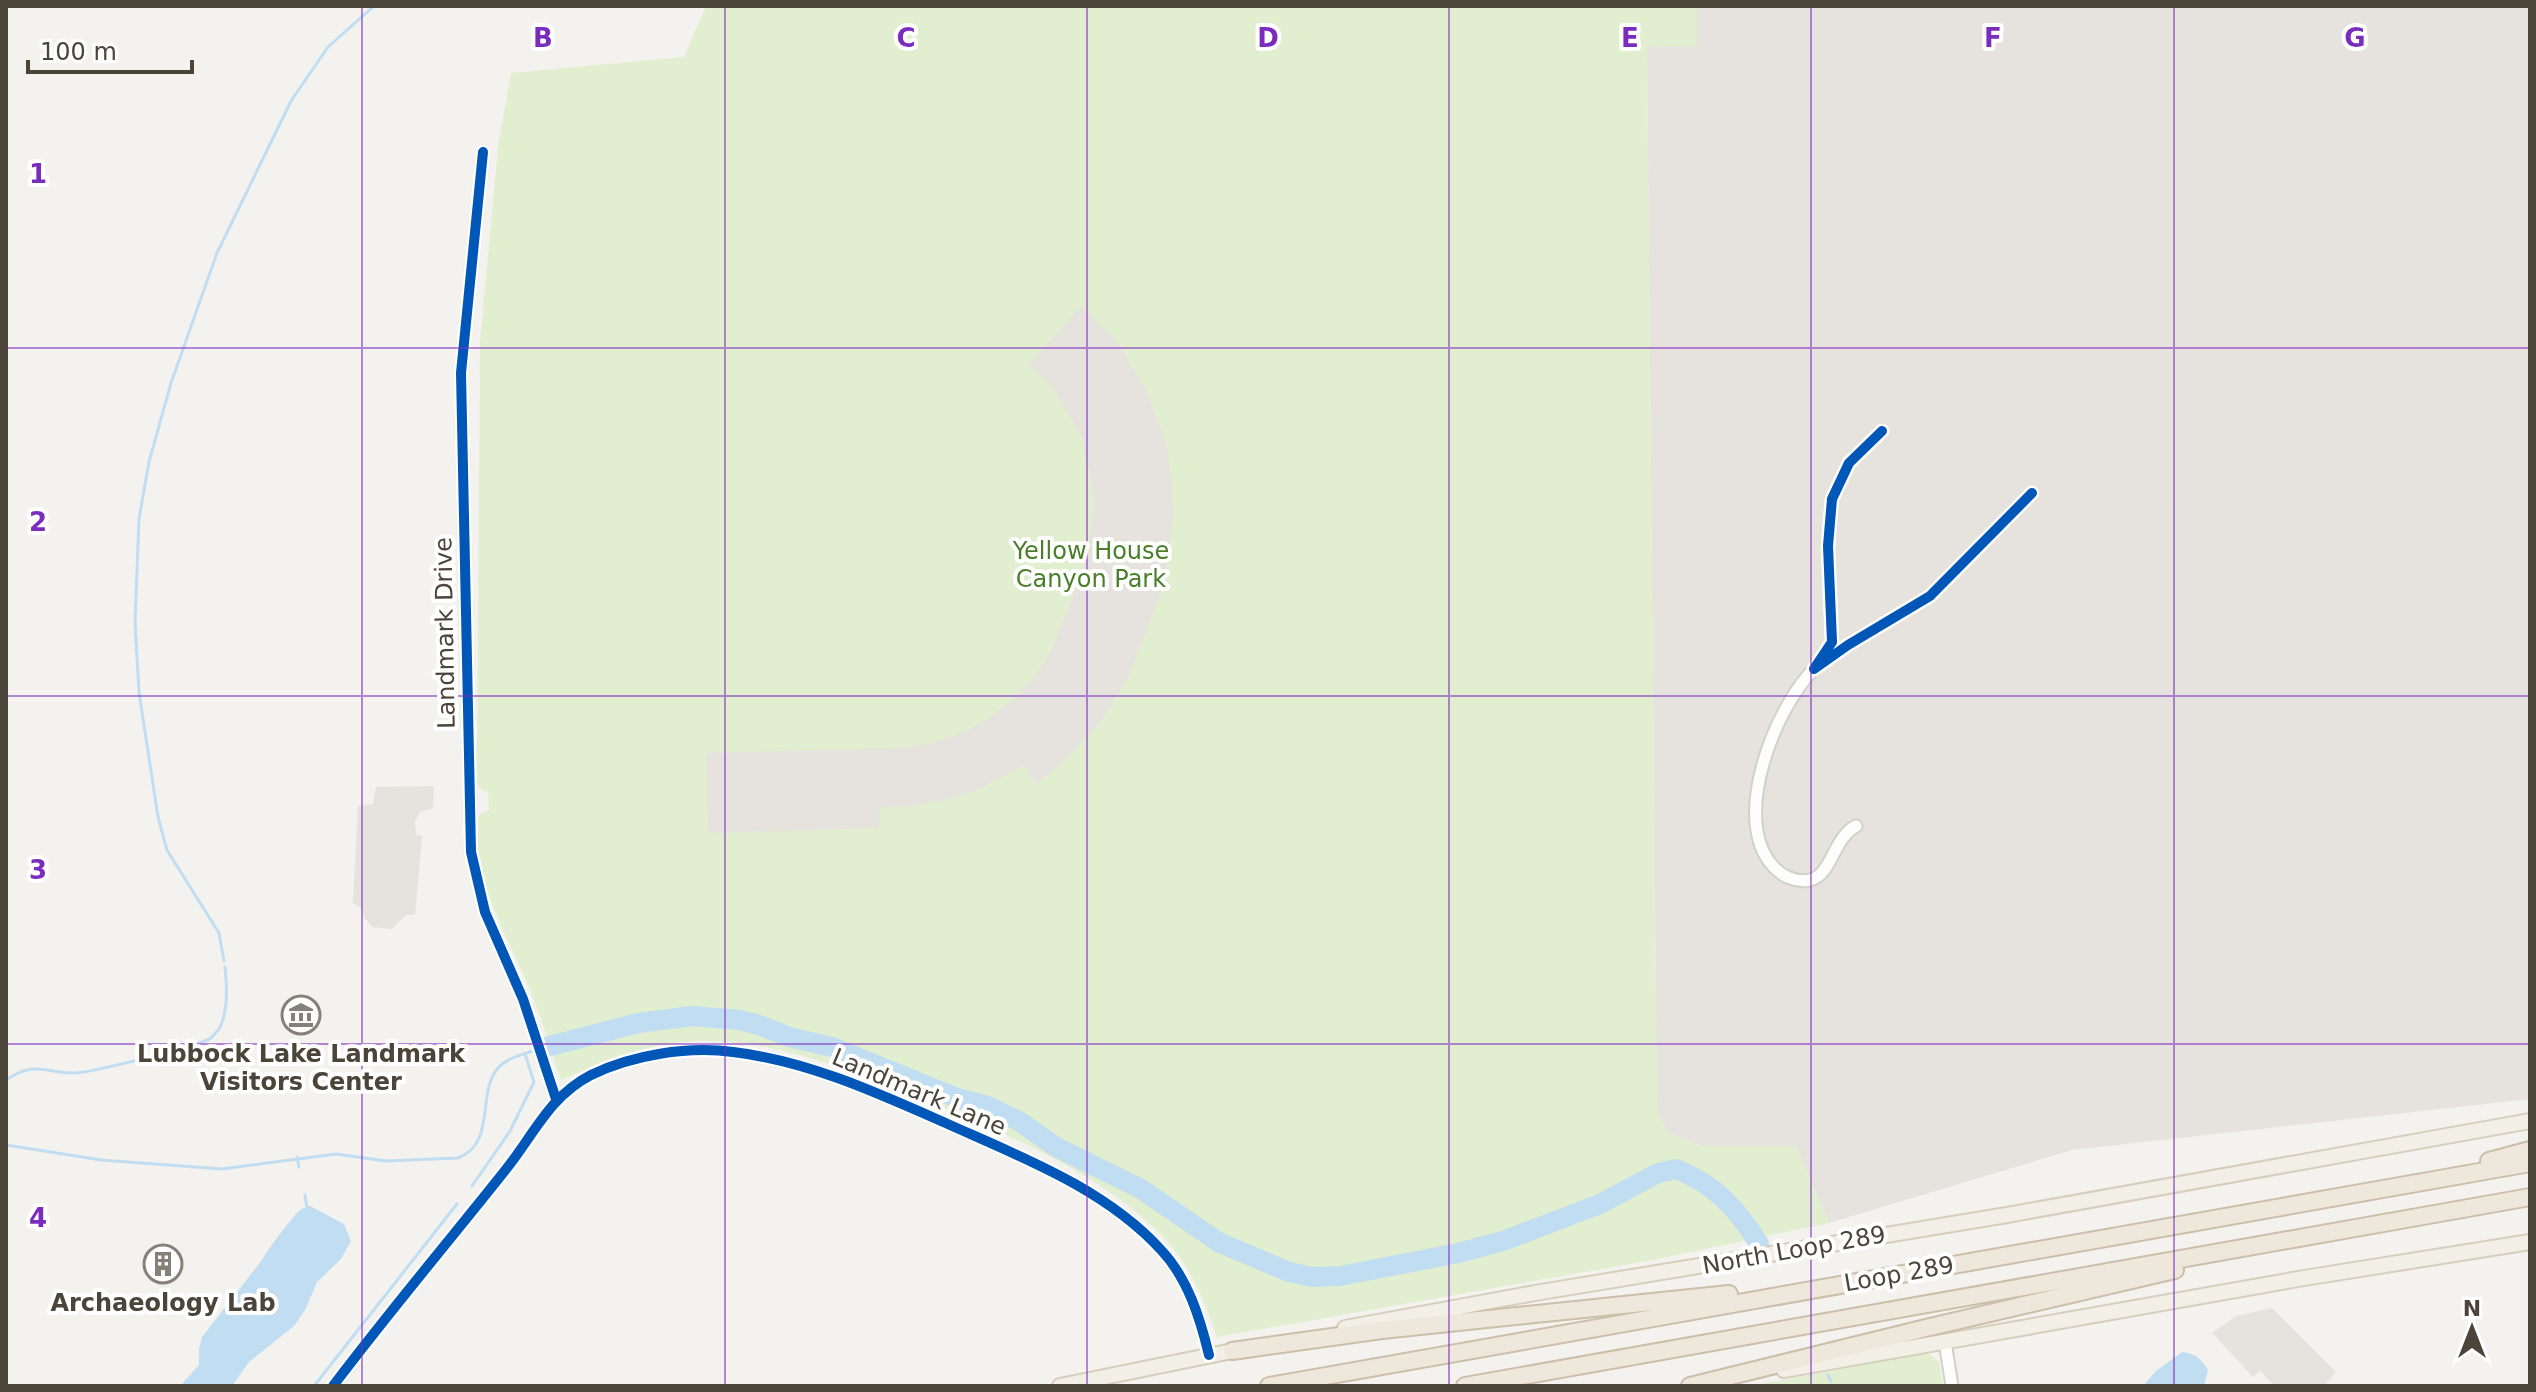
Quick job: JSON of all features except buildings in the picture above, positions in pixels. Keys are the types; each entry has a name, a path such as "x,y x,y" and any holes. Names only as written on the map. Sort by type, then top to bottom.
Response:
{"highway":[{"path":"2333,1196 2530,1150"},
{"name":"Loop 289","path":"1269,1386 2530,1163"},
{"name":"Loop 289","path":"1465,1386 2530,1197"},
{"path":"2428,1215 2471,1216 2530,1209"},
{"path":"1692,1386 2030,1303 2220,1262 2255,1246"},
{"path":"1232,1351 1431,1324 1739,1293 1803,1291"}],"main road":[{"name":"North Loop 289","path":"1060,1386 1415,1314 2007,1215 2530,1121"},
{"path":"1692,1386 2304,1278 2530,1242"}],"street":[{"name":"Landmark Drive","path":"483,152 461,373 471,852 480,898 523,999 556,1099"},
{"path":"1856,826 1837,843 1824,872 1809,880 1790,879 1777,871 1758,842 1754,824 1755,795 1773,735 1788,701 1832,642 1828,546 1832,499 1849,463 1882,431"},
{"path":"1814,669 1930,596 2032,493"},
{"name":"Landmark Lane","path":"333,1386 398,1300 510,1165 556,1099 606,1068 637,1059 690,1051 731,1051 801,1065 1014,1154 1074,1184 1140,1229 1164,1252 1179,1273 1202,1327 1209,1355"},
{"path":"1945,1342 1952,1386"}],"shaded area":[{"path":"1697,6 2530,6 2530,1099 2072,1150 1829,1223 1796,1146 1703,1146 1668,1133 1657,1110 1647,46 1697,46"},
{"path":"2422,84 2485,84 2486,411 2404,411 2404,405 2422,391"},
{"path":"1082,306 1117,342 1146,389 1166,444 1172,483 1169,553 1159,597 1128,678 1099,724 1063,762 1036,784 1023,766 973,792 941,801 879,807 879,828 708,833 706,753 905,748 935,742 964,732 987,719 1014,699 1034,677 1051,651 1078,583 1088,554 1094,506 1081,435 1053,389 1029,364"},
{"path":"2254,501 2254,760 2073,750 2072,508"},
{"path":"2384,508 2394,508 2405,527 2516,527 2523,508 2530,508 2530,618 2525,618 2524,601 2384,601"},
{"path":"2354,628 2530,628 2530,710 2512,710 2513,745 2355,746"},
{"path":"2355,774 2495,774 2495,791 2513,791 2513,807 2530,807 2530,910 2513,903 2355,903"},
{"path":"434,786 433,808 420,812 415,821 416,835 422,836 415,915 406,915 391,929 372,927 361,908 353,903 358,806 373,804 376,787"},
{"path":"2272,1308 2336,1372 2324,1386 2275,1386 2260,1371 2253,1377 2212,1333 2236,1316"}],"green space":[{"name":"Yellow House Canyon Park","path":"706,6 1697,6 1697,46 1647,47 1657,1110 1668,1133 1703,1146 1796,1146 1829,1223 1653,1260 1217,1337 1208,1311 1176,1251 1142,1217 1113,1194 1015,1139 839,1067 760,1046 706,1041 650,1048 561,1080 533,997 484,879 476,834 479,815 489,810 488,793 477,784 480,342 498,147 511,73 684,57"},
{"path":"1928,1353 1939,1362 1943,1386 1750,1386"}],"water":[{"path":"310,1206 344,1224 351,1241 341,1259 317,1282 294,1326 249,1362 232,1386 180,1386 199,1365 202,1337 290,1221 300,1210"},
{"path":"2182,1352 2197,1357 2208,1370 2204,1386 2143,1386 2156,1371"}],"waterway":[{"path":"224,961 219,933 167,850 158,817 139,692 135,622 139,519 149,462 171,383 217,253 291,101 328,47 374,6"},
{"path":"6,1080 32,1069 72,1073 98,1069 211,1038 219,1029 224,1015 225,967"},
{"path":"546,1047 638,1023 692,1016 740,1020 759,1025 792,1038 832,1047 957,1098 988,1106 1019,1121 1056,1147 1141,1189 1220,1243 1289,1272 1312,1277 1340,1276 1503,1241 1600,1204 1658,1173 1676,1169 1703,1183 1724,1199 1759,1244"},
{"path":"6,1145 101,1160 222,1169 336,1154 386,1161 458,1158 470,1151 478,1141 488,1090 498,1068 510,1059 533,1051"},
{"path":"472,1186 510,1131 534,1082 525,1054"},
{"path":"297,1157 299,1167"},
{"path":"305,1195 307,1208"},
{"path":"314,1386 457,1204"},
{"path":"1828,1375 1831,1381"}],"cycle path":[{"path":"483,152 461,373 471,852 485,912 523,999 556,1099"},
{"path":"1882,431 1849,463 1832,499 1828,546 1832,642 1814,669 1930,596 2032,493"},
{"path":"333,1386 564,1094 591,1075 624,1062 697,1050 761,1056 844,1080 1007,1150 1090,1193 1140,1229 1171,1262 1192,1300 1209,1355"}],"place":[{"name":"Lubbock Lake Landmark Visitors Center","path":"301,1015"},
{"name":"Archaeology Lab","path":"163,1264"}]}
